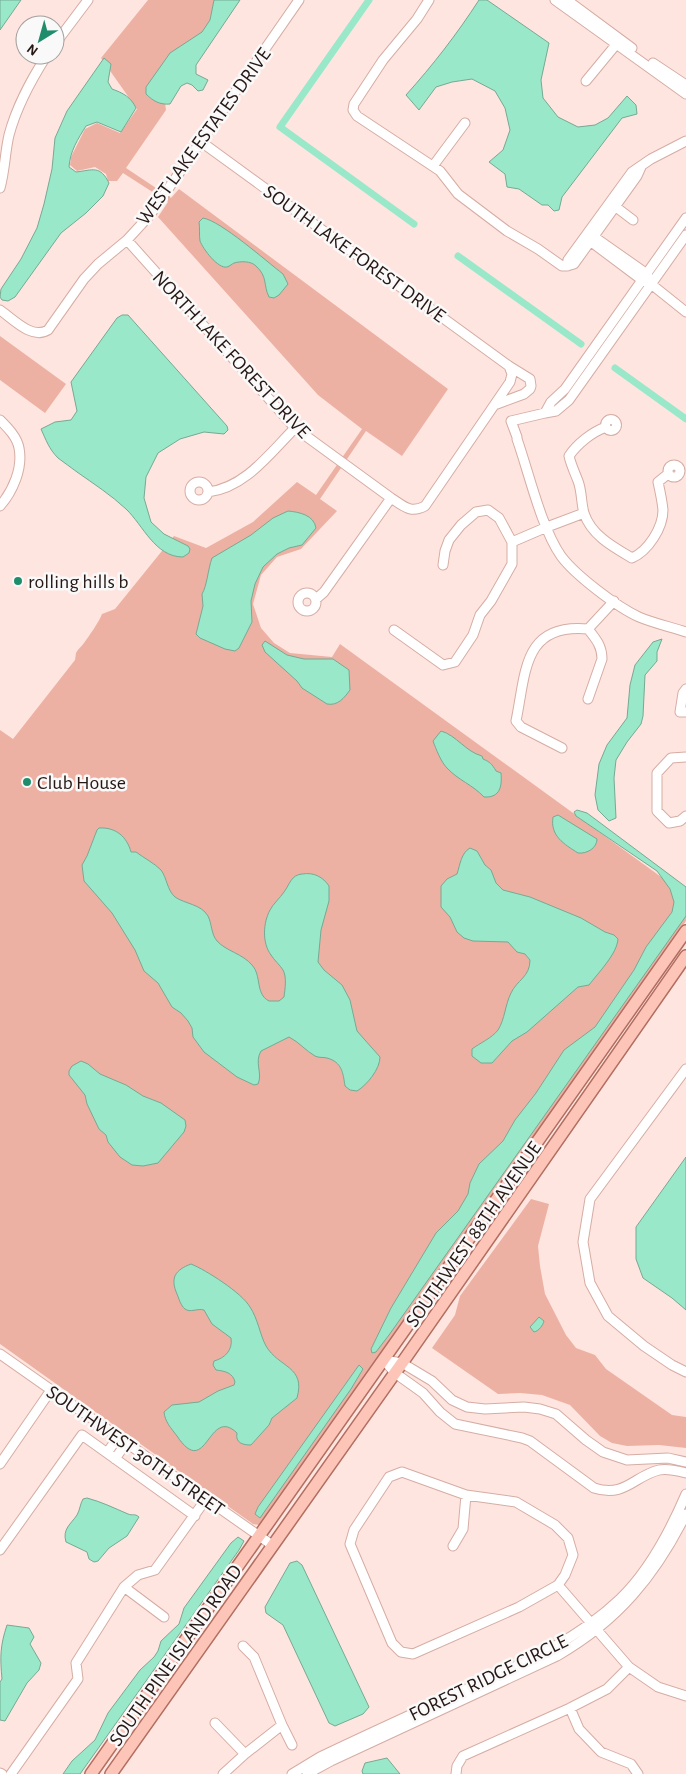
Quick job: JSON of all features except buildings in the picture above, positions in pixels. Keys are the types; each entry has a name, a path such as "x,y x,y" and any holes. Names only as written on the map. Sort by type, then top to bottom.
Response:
{"main road":[{"name":"SOUTHWEST 88TH AVENUE","path":"259,1536 686,931"},
{"name":"SOUTHWEST 88TH AVENUE","path":"272,1545 395,1373 686,956"},
{"name":"SOUTH PINE ISLAND ROAD","path":"91,1774 259,1536"},
{"name":"SOUTH PINE ISLAND ROAD","path":"111,1774 272,1545"}],"street":[{"path":"65,31 88,0"},
{"name":"WEST LAKE ESTATES DRIVE","path":"0,310 32,332 42,334 48,330 84,279 98,264 127,240 150,215 300,0"},
{"path":"429,0 417,19 383,60 354,104 353,110 356,116 440,171 458,194 507,231 562,266 574,264 613,205 637,176 641,167 651,159 686,141"},
{"path":"555,0 686,85"},
{"path":"567,0 686,94"},
{"path":"586,81 618,42"},
{"path":"0,188 5,172 9,136 18,105 41,65"},
{"path":"433,166 465,123"},
{"name":"SOUTH LAKE FOREST DRIVE","path":"200,141 509,366 530,379 530,389 520,396"},
{"path":"613,205 633,220"},
{"path":"686,218 570,400 556,412 511,421 547,527 561,556 575,572 639,617 686,632"},
{"path":"647,280 686,235"},
{"path":"590,238 647,280 686,312"},
{"name":"NORTH LAKE FOREST DRIVE","path":"127,240 295,428 408,509 418,510 425,506 497,404 510,382"},
{"path":"509,366 512,374 510,382 513,390 520,396"},
{"path":"497,404 520,396"},
{"path":"0,420 12,431 20,447 20,461 16,480 0,506"},
{"path":"606,426 599,429 573,449 569,456 579,482 584,513 590,524 613,547 632,558 641,554 646,548 662,522 663,509 658,482 668,474"},
{"path":"208,492 219,491 246,476 295,428"},
{"path":"0,495 10,492"},
{"path":"316,599 324,592 391,498"},
{"path":"394,630 443,665 454,662 473,635 480,615 491,601 512,564 512,542 499,518 488,510 476,512 461,525 449,540 443,565"},
{"path":"512,542 584,513"},
{"path":"588,629 614,601"},
{"path":"562,748 521,727 516,721 528,664 534,648 544,636 556,630 588,629 598,641 602,659 588,699"},
{"path":"686,689 683,693 680,712 686,712"},
{"path":"686,757 670,758 657,773 657,812 669,822 680,821 686,816"},
{"path":"686,1069 590,1199 583,1242 590,1282 608,1316 644,1346 686,1372"},
{"name":"SOUTHWEST 30TH STREET","path":"0,1354 272,1545"},
{"path":"384,1360 402,1363 432,1381 452,1400 467,1407 485,1409 524,1406 540,1409 556,1414 603,1452 627,1460 668,1458 686,1462"},
{"path":"384,1360 395,1373 423,1393 440,1412 455,1424 530,1441 594,1488 614,1490 624,1488 659,1470 686,1473"},
{"path":"0,1464 51,1390"},
{"path":"0,1550 82,1435 194,1516"},
{"path":"107,1453 118,1437"},
{"path":"115,1459 126,1443"},
{"path":"402,1472 466,1495 516,1502 555,1525 568,1538 574,1555 558,1585 519,1607 413,1654 400,1652 392,1643 350,1544 354,1530 389,1477 402,1472"},
{"name":"FOREST RIDGE CIRCLE","path":"308,1774 331,1761 557,1656 580,1643 638,1578 672,1525 686,1494"},
{"path":"453,1546 464,1529 466,1495"},
{"path":"11,1774 78,1679 76,1663 124,1587 138,1575 155,1570 206,1500"},
{"name":"FOREST RIDGE CIRCLE","path":"292,1774 320,1757 543,1654 593,1627 622,1608 646,1581 664,1555 686,1514"},
{"path":"558,1585 629,1667 658,1687 686,1696"},
{"path":"124,1587 164,1616"},
{"path":"243,1646 254,1657 292,1745"},
{"path":"456,1774 457,1766 463,1756 570,1708 607,1689 629,1667"},
{"path":"570,1708 579,1729 594,1746 601,1752 631,1764 638,1774"},
{"path":"215,1723 245,1754"},
{"path":"223,1774 282,1725"}],"shaded area":[{"path":"0,0 21,0 0,30"},
{"path":"148,0 240,0 165,103 166,110 126,168 171,198 179,189 448,389 402,456 366,431 320,499 337,511 301,549 277,557 261,575 253,604 261,628 274,643 290,653 332,657 340,644 686,895 686,921 266,1521 260,1525 253,1524 0,1344 0,730 13,739 75,660 76,653 102,614 115,609 174,536 206,548 253,522 297,482 316,495 362,429 318,395 158,217 168,202 123,173 117,181 108,181 106,174 95,167 77,171 70,165 71,157 85,129 97,123 120,133 137,109 101,58"},
{"path":"214,0 240,0 196,65 196,74 208,80 203,90 198,91 187,83 181,86 170,104 154,101 146,94 146,87 170,53 202,32 210,20"},
{"path":"479,0 487,0 549,43 541,80 543,98 558,117 578,127 595,125 608,118 627,96 636,105 637,114 622,118 562,197 559,210 554,211 548,205 542,205 519,189 507,187 505,174 489,162 503,150 510,130 505,108 495,91 472,79 452,82 436,87 419,110 406,95 444,49"},
{"path":"104,58 111,64 108,82 112,89 126,96 136,108 121,132 97,122 86,126 77,140 69,167 76,172 99,171 106,177 109,183 103,196 86,213 61,233 15,297 8,301 2,300 0,297 1,289 21,259 37,228 52,169 55,138 67,111"},
{"path":"203,218 221,226 283,274 288,284 279,295 274,298 269,297 264,277 254,264 240,262 223,267 211,258 200,241 199,222"},
{"path":"122,315 128,315 227,426 228,430 224,434 204,432 180,439 158,453 146,477 144,498 151,522 164,534 188,546 190,549 189,553 183,557 173,556 157,546 126,509 58,458 50,448 41,429 55,422 71,420 77,411 71,382 117,318"},
{"path":"0,336 66,384 45,413 0,380"},
{"path":"288,511 301,513 309,517 316,528 302,545 289,548 277,554 263,567 255,584 251,601 252,622 239,648 235,651 225,649 200,638 196,634 203,606 202,594 212,558 251,535 273,518"},
{"path":"662,639 657,652 657,661 645,675 641,724 616,760 614,778 616,818 609,821 598,810 595,795 599,764 607,745 627,718 630,685 635,665 653,642"},
{"path":"265,641 287,655 304,659 333,659 349,670 350,690 338,703 327,704 302,688 297,681 265,652 262,645"},
{"path":"441,731 482,756 496,771 501,773 501,786 497,793 490,797 484,797 447,768 433,741"},
{"path":"577,810 587,813 686,887 686,916 389,1335 376,1352 372,1353 371,1349 391,1308 436,1233 458,1211 468,1194 470,1183 479,1164 503,1141 515,1120 536,1093 564,1050 595,1027 634,970 646,947 672,912 674,902 670,889 657,871 576,816 574,812"},
{"path":"558,815 597,839 591,850 578,853 559,839 553,824 553,817"},
{"path":"99,828 111,829 120,834 127,842 131,852 136,852 161,870 170,891 175,897 205,912 217,941 244,958 255,969 262,994 269,1001 279,1001 284,997 285,983 283,970 272,957 266,945 264,933 270,910 295,876 310,874 324,880 329,886 329,901 321,930 318,962 324,970 342,985 350,1000 357,1031 380,1057 378,1067 365,1085 357,1091 350,1090 345,1086 342,1072 336,1062 315,1056 289,1037 261,1051 258,1060 260,1076 258,1084 254,1085 237,1077 204,1052 193,1037 192,1028 188,1021 172,1007 158,983 144,971 135,950 112,913 84,881 82,865"},
{"path":"470,848 477,851 485,865 491,870 496,883 503,890 530,897 581,918 614,935 618,939 611,957 589,985 578,987 527,1032 512,1041 492,1063 481,1063 472,1056 472,1049 498,1030 511,993 526,974 530,960 525,954 517,952 508,942 473,941 464,938 457,932 450,917 441,907 441,886 447,879 457,874 463,856"},
{"path":"81,1061 100,1074 161,1103 185,1120 184,1132 158,1163 143,1166 132,1165 120,1157 108,1142 106,1135 99,1129 87,1104 85,1095 69,1075 72,1066"},
{"path":"686,1157 686,1310 643,1278 636,1259 636,1227"},
{"path":"531,1199 549,1204 538,1246 540,1266 545,1294 566,1335 576,1348 595,1355 606,1369 672,1415 686,1417 686,1448 659,1445 627,1446 612,1443 600,1436 570,1405 542,1395 498,1394 432,1348 455,1315 460,1296"},
{"path":"191,1264 223,1282 246,1301 255,1317 266,1346 271,1353 295,1373 298,1379 297,1398 272,1418 269,1425 251,1445 240,1443 237,1439 237,1433 227,1427 220,1428 202,1447 195,1451 187,1448 166,1419 164,1412 172,1405 199,1402 218,1391 234,1385 235,1382 230,1375 216,1370 213,1365 214,1361 222,1358 229,1350 231,1338 212,1324 204,1310 189,1311 185,1309 177,1294 174,1283 175,1275 181,1269"},
{"path":"539,1317 544,1321 542,1326 534,1332 530,1327"},
{"path":"359,1365 363,1369 351,1389 260,1518 255,1514 258,1507"},
{"path":"87,1498 139,1517 127,1536 109,1548 98,1561 94,1562 89,1559 87,1552 66,1542 65,1537 66,1530 77,1515 83,1499"},
{"path":"238,1537 244,1541 239,1550 80,1774 63,1774 72,1761 95,1740 108,1713 140,1670 154,1657 161,1641 179,1624 184,1608 231,1543"},
{"path":"297,1561 302,1565 369,1707 363,1714 335,1726 329,1723 283,1625 266,1613 265,1607 290,1563"},
{"path":"7,1625 29,1628 34,1637 30,1644 41,1663 39,1670 27,1683 5,1721 0,1720 0,1682 2,1679 2,1646"},
{"path":"387,1758 400,1774 363,1774 362,1771 365,1763"}],"waterway":[{"path":"369,0 280,127 414,224"},
{"path":"458,256 581,344"},
{"path":"615,368 686,419"}],"place":[{"name":"rolling hills b","path":"18,581"},
{"name":"Club House","path":"27,782"}]}
